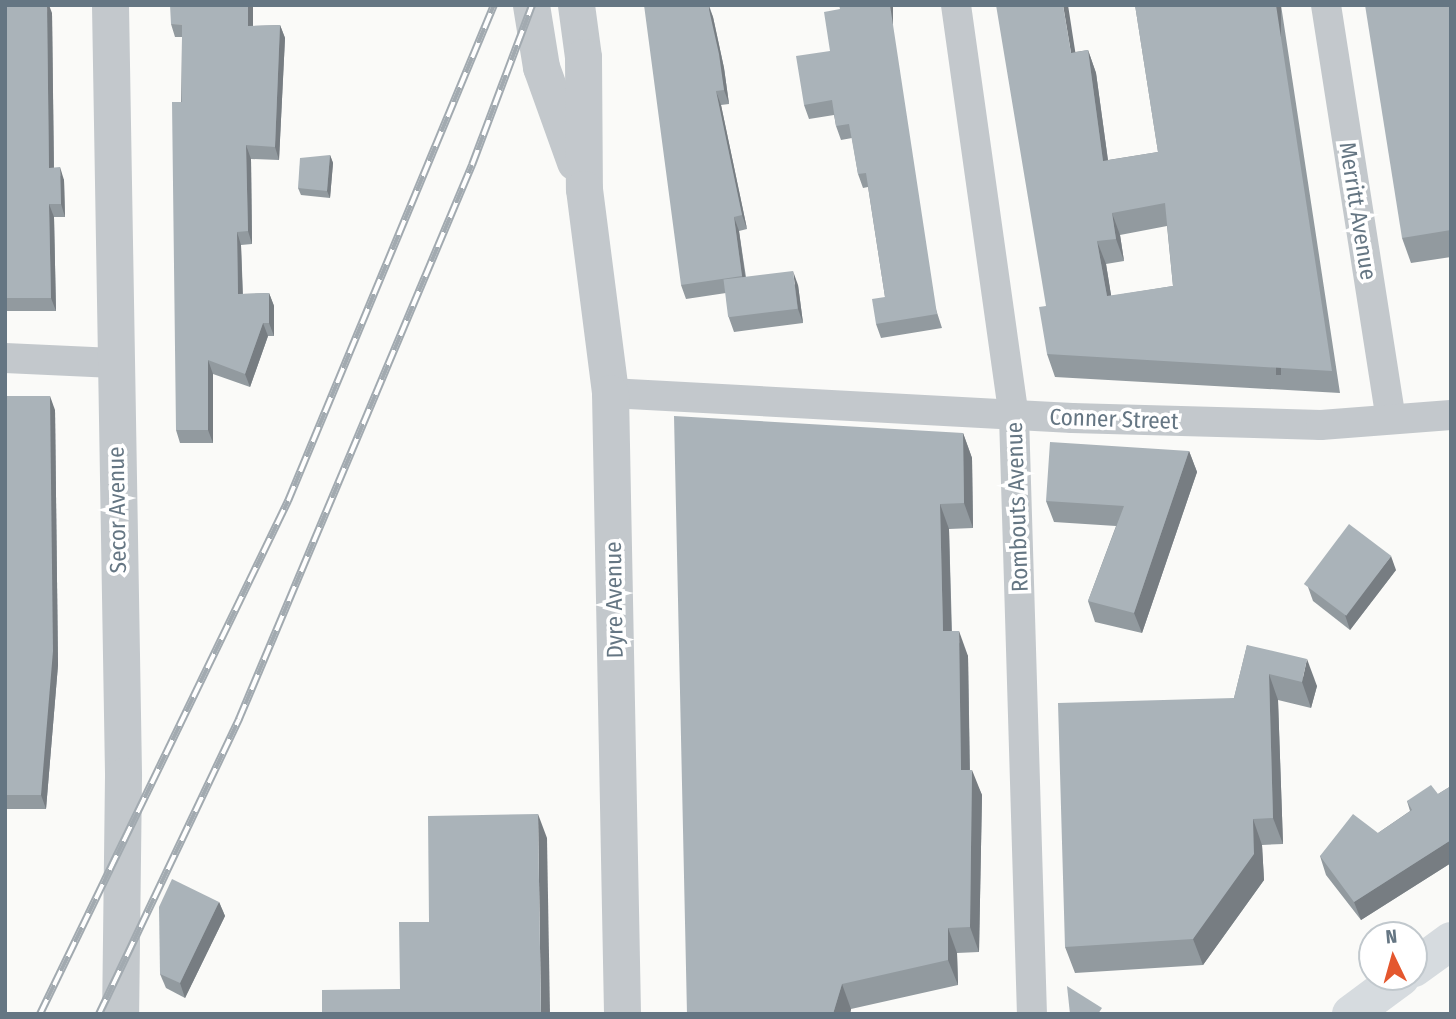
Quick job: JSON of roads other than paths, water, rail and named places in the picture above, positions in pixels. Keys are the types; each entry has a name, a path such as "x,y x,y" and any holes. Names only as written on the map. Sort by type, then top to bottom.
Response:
{"main road":[{"path":"1428,958 1451,941"},
{"path":"1351,1014 1382,991"}],"street":[{"name":"Secor Avenue","path":"110,5 123,776 120,1014"},
{"name":"Dyre Avenue","path":"531,5 541,67 584,189"},
{"name":"Dyre Avenue","path":"576,5 583,57 584,189 610,393 622,1014"},
{"name":"Rombouts Avenue","path":"956,5 1014,416 1032,1014"},
{"name":"Merritt Avenue","path":"1326,5 1390,416"},
{"path":"5,358 114,363"},
{"name":"Conner Street","path":"610,393 1014,416 1321,425 1390,416 1451,415"}],"railway":[{"path":"40,1014 288,501 494,5"},
{"path":"99,1014 239,719 472,165 532,5"}]}
